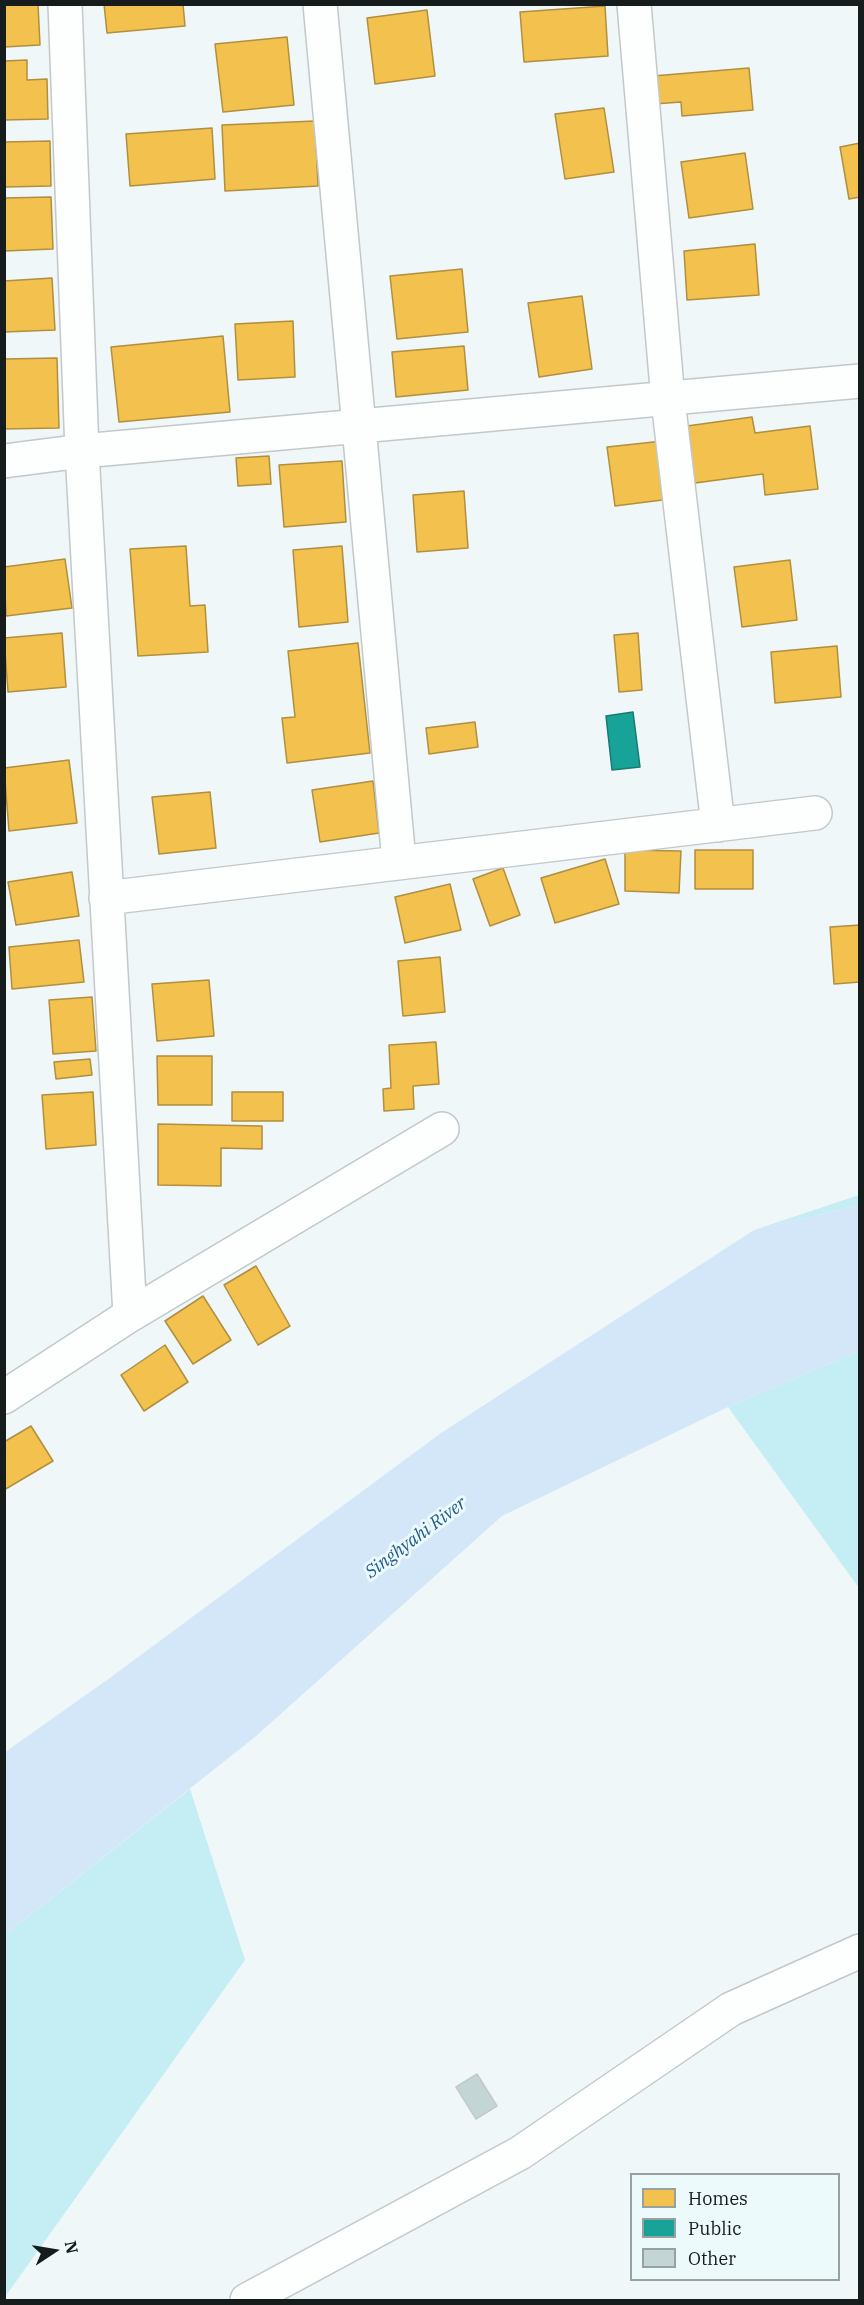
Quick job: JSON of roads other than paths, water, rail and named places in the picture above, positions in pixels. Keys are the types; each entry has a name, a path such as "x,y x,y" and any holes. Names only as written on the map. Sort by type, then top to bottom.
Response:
{"street":[{"path":"66,4 82,451 130,1314"},
{"path":"320,4 399,861"},
{"path":"634,4 668,400 718,825"},
{"path":"4,461 82,451 360,428 860,381"},
{"path":"106,898 399,861 815,813"},
{"path":"4,1397 130,1314 442,1129"},
{"path":"248,2301 520,2153 731,2009 860,1952"}],"water":[{"name":"Singhyahi River","path":"859,1205 859,1351 728,1407 502,1516 255,1737 5,1935 5,1752 107,1680 441,1433 754,1230"}]}
